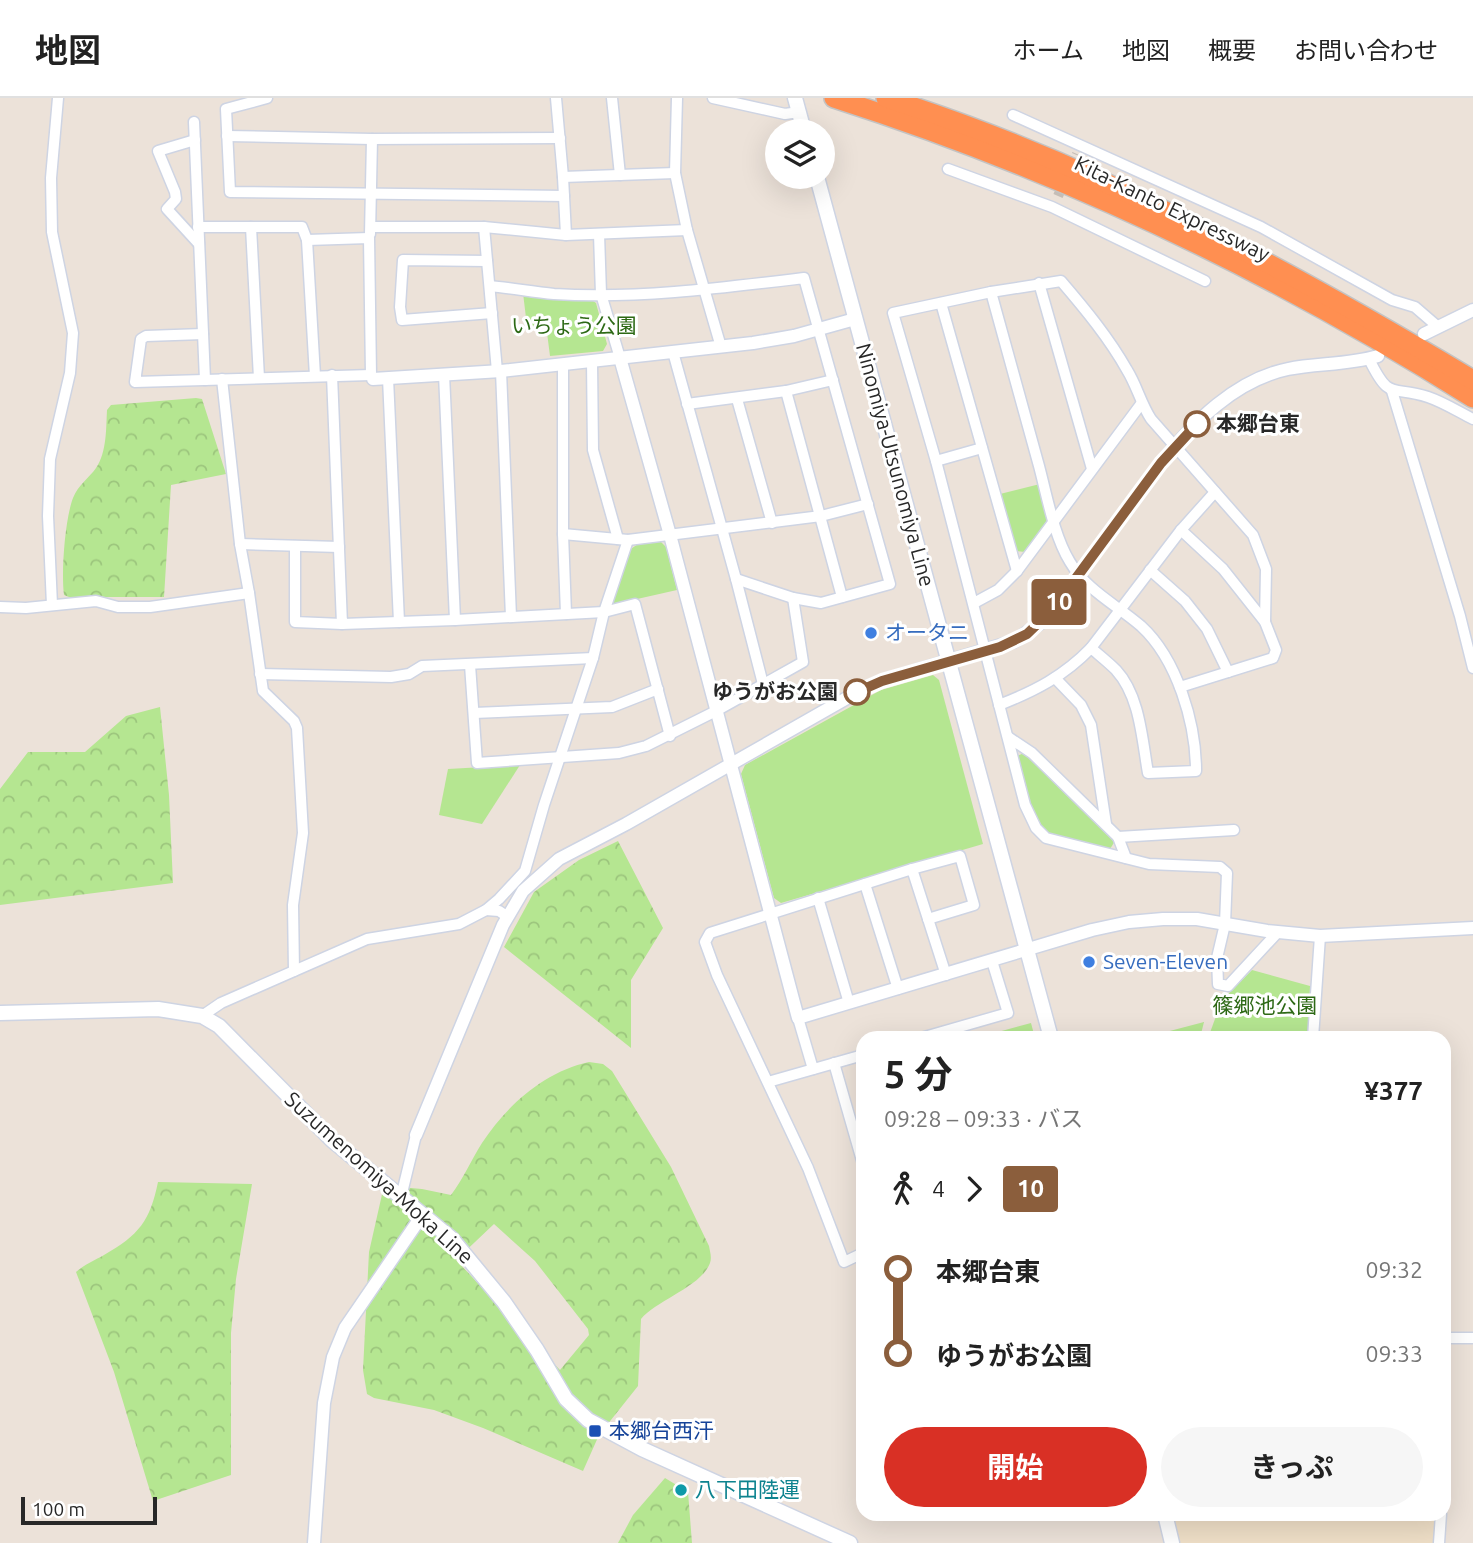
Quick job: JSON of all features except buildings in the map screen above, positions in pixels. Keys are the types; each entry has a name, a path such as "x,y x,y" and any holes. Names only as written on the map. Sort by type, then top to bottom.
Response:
{"highway":[{"name":"Kita-Kanto Expressway","path":"834,98 993,153 1155,223 1317,307 1473,398"},
{"name":"Kita-Kanto Expressway","path":"886,98 999,139 1162,209 1315,288 1473,380"}],"main road":[{"name":"Ninomiya-Utsunomiya Line","path":"820,189 1049,1031"},
{"name":"Suzumenomiya-Moka Line","path":"0,1013 158,1009 202,1016 219,1026 333,1140 453,1240 537,1350 559,1391 588,1420 642,1449 850,1543"},
{"path":"1167,1521 1172,1543"}],"street":[{"path":"52,605 48,516 50,460 70,373 73,333 52,232 51,178 58,98"},
{"path":"267,98 226,109 230,192 564,197"},
{"path":"556,98 566,235"},
{"path":"612,98 620,175"},
{"path":"677,98 675,173 687,230 721,347"},
{"path":"713,98 785,114 797,105"},
{"path":"1013,115 1079,150 1261,227 1392,300 1415,307 1437,326"},
{"path":"194,122 205,380"},
{"path":"227,136 372,139 560,138"},
{"path":"372,139 372,377"},
{"path":"195,140 158,151 175,192 176,199 167,209 199,244"},
{"path":"948,169 1052,207 1205,281"},
{"path":"563,177 675,173"},
{"path":"1052,207 1058,195"},
{"path":"198,227 302,227 307,240 315,376"},
{"path":"251,227 259,378"},
{"path":"307,240 370,233 484,227 566,235 687,230"},
{"path":"484,227 499,371 511,617"},
{"path":"599,234 601,294 670,535 769,913 813,1069"},
{"path":"487,261 403,260 400,307 402,320 492,313"},
{"path":"490,286 554,294 601,294 704,290 804,278 890,584 821,603 736,579"},
{"path":"1265,622 1266,569 1253,535 1174,447 1141,404 1128,371 1089,313 1061,281 991,292 893,313 936,461 1026,805 1036,828 1046,838 1149,864 1220,867 1227,873 1225,924 1217,958 1218,984 1228,986 1279,932"},
{"path":"1039,284 1092,469"},
{"path":"991,292 1053,520 1069,562 1095,592 1140,626 1158,645 1172,667 1180,687 1196,758 1196,771 1148,773 1139,723 1130,693 1117,671 1091,648"},
{"path":"941,303 1017,571"},
{"path":"1424,334 1473,310"},
{"path":"203,334 146,336 141,339 135,382 332,375 388,378 499,371 753,343 855,318"},
{"path":"673,352 763,684"},
{"path":"401,1197 416,1135 508,917 523,891 559,859 626,824 861,690 882,681 984,652 1027,634 1054,608 1174,447 1224,399 1251,381 1287,369 1373,358 1380,382 1392,391 1427,397 1473,419"},
{"path":"202,1016 221,1003 367,939 459,924 486,910 525,871 593,658 623,539 593,450 592,361"},
{"path":"563,364 566,614"},
{"path":"444,374 455,620"},
{"path":"332,375 342,624"},
{"path":"388,378 399,622"},
{"path":"222,379 240,544 262,691 294,721 297,728 303,833 293,905 294,971"},
{"path":"687,404 786,391 833,380"},
{"path":"786,391 842,597"},
{"path":"1392,391 1460,616 1473,668"},
{"path":"737,399 772,523"},
{"path":"974,603 998,590 1017,571 1141,404"},
{"path":"936,461 982,448"},
{"path":"999,705 1037,690 1075,664 1091,648 1181,530 1216,492"},
{"path":"563,534 623,539 723,530 821,516 868,504"},
{"path":"1180,687 1273,658 1276,650 1265,622 1223,569 1181,530"},
{"path":"240,544 339,547"},
{"path":"295,545 295,622 342,624 455,620 604,612 635,604 670,736"},
{"path":"1150,570 1192,610 1207,629 1228,672"},
{"path":"0,607 26,608 96,601 118,607 150,607 249,593"},
{"path":"470,665 477,763 619,753 670,736 803,662 793,597"},
{"path":"260,674 391,677 409,674 422,666 593,658"},
{"path":"1055,678 1081,705 1091,725 1106,824"},
{"path":"474,713 612,707 657,689"},
{"path":"1008,737 1032,753 1106,824 1118,837 1126,858"},
{"path":"1118,837 1234,830"},
{"path":"856,1256 844,1262 808,1168 717,975 705,942 710,933 769,913 960,856 974,905 928,919"},
{"path":"912,869 946,975"},
{"path":"864,884 898,989"},
{"path":"818,898 849,1003"},
{"path":"486,910 499,911 508,917"},
{"path":"798,1018 1092,930 1129,922 1197,919 1320,936 1473,928"},
{"path":"1313,1031 1320,936"},
{"path":"945,1031 1008,1013 992,961"},
{"path":"768,1082 856,1057"},
{"path":"834,1063 856,1140"},
{"path":"314,1543 324,1403 333,1357 345,1328 423,1214"},
{"path":"1451,1338 1473,1338"},
{"path":"1439,1543 1441,1521"}],"shaded area":[{"path":"1173,1521 1438,1521 1436,1543 1178,1543"}],"green space":[{"name":"いちょう公園","path":"523,293 590,299 596,303 607,344 603,351 550,356 546,325 527,326"},
{"path":"202,399 226,474 171,485 164,597 64,595 64,546 70,507 75,493 100,462 107,410 111,405"},
{"path":"1040,484 1047,515 1044,527 1025,552 1016,551 1000,494"},
{"path":"660,541 666,547 677,590 615,604 612,602 628,551 638,544"},
{"name":"ゆうがお公園","path":"933,675 939,680 983,844 781,903 774,898 741,774 745,765 881,690"},
{"path":"160,707 169,795 173,883 0,905 0,789 28,752 85,752 126,716"},
{"path":"1024,753 1115,841 1110,849 1064,839 1042,829 1033,815 1017,756"},
{"path":"520,765 482,824 439,815 448,769"},
{"path":"618,841 663,928 631,980 631,1048 504,947 534,892 579,860"},
{"name":"篠郷池公園","path":"1252,970 1310,986 1309,1031 1211,1031 1222,1000"},
{"path":"1204,1022 1202,1031 1170,1031"},
{"path":"1031,1023 1033,1031 1002,1031"},
{"path":"589,1062 603,1064 612,1071 671,1167 709,1246 711,1257 710,1263 698,1279 657,1305 641,1319 638,1386 599,1435 583,1471 434,1410 374,1398 367,1394 363,1370 369,1252 383,1190 388,1186 451,1195 482,1143 515,1103 542,1082","holes":["494,1224 535,1261 588,1329 589,1335 560,1370 456,1260"]},
{"path":"158,1182 252,1184 236,1279 231,1333 231,1475 153,1501 114,1372 76,1272 126,1241 141,1226 151,1207"},
{"path":"665,1478 688,1492 692,1543 618,1543 633,1515"}],"tunnel":[{"path":"1058,196 1077,154"}],"bus line":[{"name":"10","path":"857,692 882,681 1000,647 1027,634 1054,608 1161,463 1197,424"}],"place":[{"name":"本郷台東","path":"1197,424"},
{"name":"オータニ","path":"871,633"},
{"name":"ゆうがお公園","path":"857,692"},
{"name":"Seven-Eleven","path":"1089,962"},
{"name":"本郷台西汗","path":"595,1431"},
{"name":"八下田陸運","path":"681,1490"}]}
